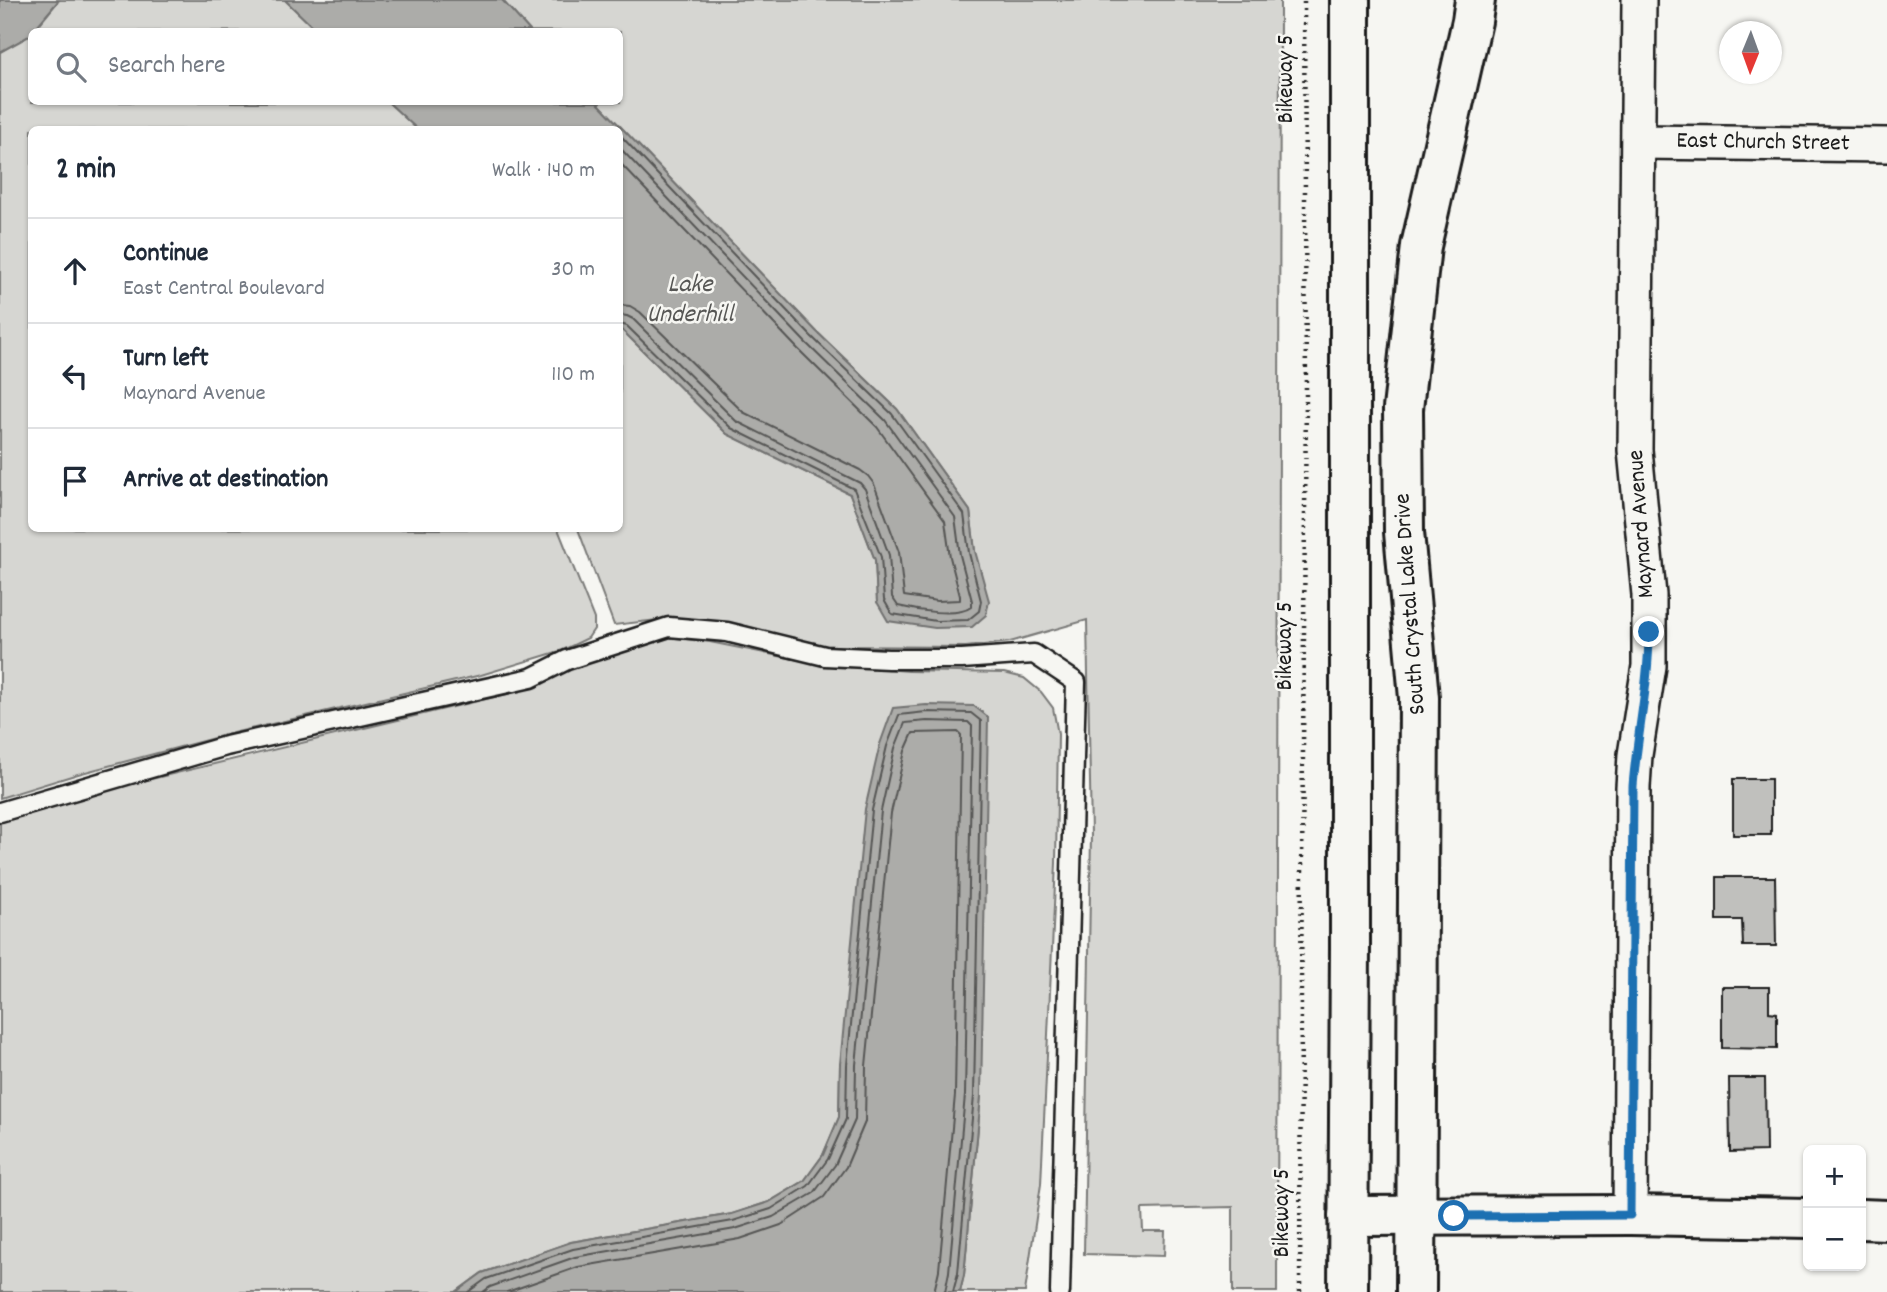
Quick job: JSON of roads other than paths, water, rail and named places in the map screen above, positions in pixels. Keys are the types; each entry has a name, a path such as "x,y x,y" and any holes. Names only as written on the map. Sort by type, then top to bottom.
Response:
{"main road":[{"path":"1348,1292 1350,0"},
{"name":"South Crystal Lake Drive","path":"1416,1292 1419,698 1404,532 1403,409 1421,246 1475,0"},
{"path":"1348,1216 1630,1215 1803,1218"},
{"path":"1866,1219 1887,1220"}],"street":[{"name":"Maynard Avenue","path":"1630,1215 1633,786 1635,755 1649,666 1648,595 1635,450 1639,0"},
{"name":"East Church Street","path":"1639,142 1887,145"}],"lane":[{"path":"0,812 226,746 531,678 567,660 668,627 727,632 825,656 950,659 1034,654 1076,682 1060,1292"}],"water":[{"path":"0,0 59,0 35,28 28,28 28,37 0,52"},
{"path":"285,0 502,0 527,28 314,28"},
{"name":"Lake Underhill","path":"391,105 600,105 620,126 414,126"},
{"name":"Lake Underhill","path":"623,129 816,331 897,409 970,511 975,551 989,601 986,615 972,627 935,628 888,621 877,602 875,560 850,494 727,434 623,331"},
{"path":"926,705 974,706 988,717 981,1096 964,1275 960,1292 456,1292 482,1273 571,1242 732,1214 769,1202 804,1181 823,1155 839,1117 840,1064 865,809 880,744 893,708"}]}
